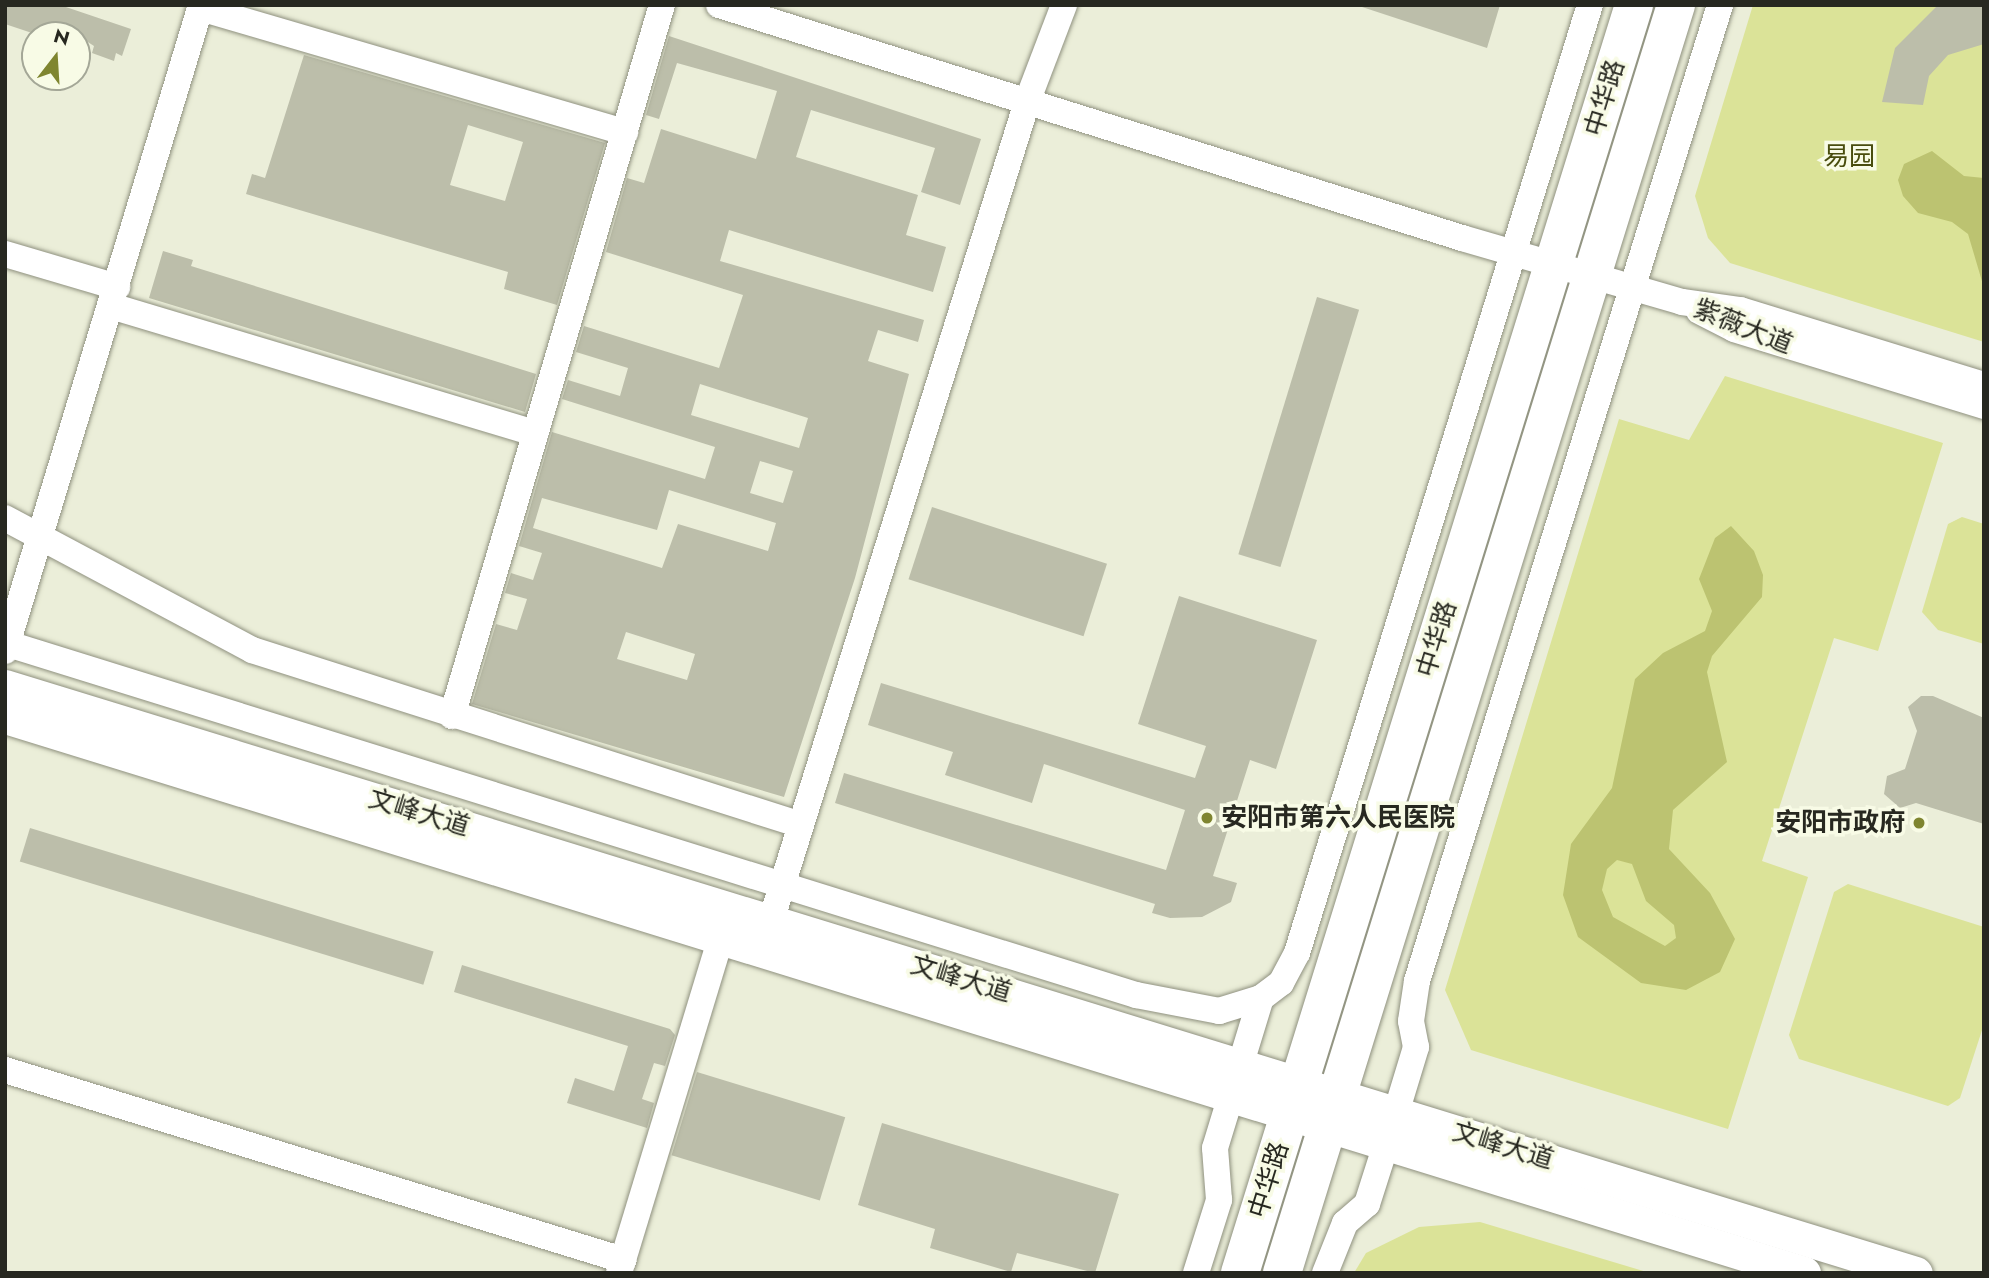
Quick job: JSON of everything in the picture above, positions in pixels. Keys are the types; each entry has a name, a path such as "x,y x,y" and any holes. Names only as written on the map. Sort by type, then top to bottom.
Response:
{"highway":[{"name":"中华路","path":"1240,1273 1634,5"},
{"name":"中华路","path":"1282,1273 1676,5"}],"main road":[{"name":"文峰大道","path":"5,686 771,920 1294,1099 1916,1273"},
{"name":"文峰大道","path":"5,717 721,938 1236,1080"},
{"name":"文峰大道","path":"1391,1128 1804,1273"}],"street":[{"path":"452,716 662,5"},
{"path":"719,5 1514,253 1682,302"},
{"path":"771,920 1027,102 1064,5"},
{"path":"625,132 200,7 42,539 6,646 1185,1008 1219,1011 1261,998 1281,983 1297,953 1590,5"},
{"path":"1325,1273 1345,1223 1367,1204 1391,1128 1416,1047 1411,1021 1417,981 1720,5"},
{"path":"5,254 114,297 535,433"},
{"name":"紫薇大道","path":"1682,302 1740,310 1984,385"},
{"name":"紫薇大道","path":"1682,302 1734,329 1984,406"},
{"path":"5,519 252,649 452,716 801,825"},
{"path":"5,1070 621,1267 721,938"},
{"path":"1196,1273 1219,1200 1215,1148 1261,998"}],"green space":[{"name":"易园","path":"1753,5 1984,5 1984,342 1730,263 1708,238 1695,196"},
{"path":"1725,376 1943,443 1878,651 1834,638 1762,861 1808,877 1728,1129 1471,1050 1445,990 1619,419 1689,440"},
{"path":"1962,517 1984,524 1984,644 1938,630 1922,612 1948,524"},
{"path":"1848,884 1984,927 1984,1024 1960,1098 1948,1106 1799,1059 1789,1035 1834,892"},
{"path":"1480,1222 1650,1273 1354,1273 1366,1253 1419,1227"}],"shaded area":[{"path":"1932,151 1964,176 1984,178 1984,288 1968,234 1952,222 1918,213 1903,196 1898,180 1904,164"},
{"path":"1731,526 1754,551 1763,575 1762,597 1712,656 1707,672 1727,762 1673,810 1669,849 1710,893 1735,939 1720,972 1686,990 1641,983 1578,937 1563,895 1571,844 1612,788 1635,679 1663,653 1705,631 1712,611 1699,579 1715,538","holes":["1617,860 1632,864 1646,901 1674,925 1676,938 1665,946 1613,917 1602,890 1607,869"]}],"building":[{"path":"5,5 60,5 131,29 122,56 116,53 114,61 92,53 94,46 91,44 91,21 21,21 21,29 5,24"},
{"path":"1356,5 1500,5 1487,48"},
{"path":"1938,5 1984,5 1984,44 1948,55 1929,76 1923,105 1882,102 1895,48"},
{"path":"669,36 981,139 960,205 921,192 935,148 811,110 796,157 918,195 906,235 946,247 933,292 729,230 720,261 924,320 918,342 878,330 868,361 909,374 855,578 784,797 472,704 496,624 517,630 527,599 505,593 511,573 533,580 542,553 519,546 552,432 705,479 715,447 562,399 568,380 620,396 628,368 576,352 584,326 719,368 743,295 606,252 627,178 644,183 661,129 756,159 777,91 677,63 659,119 646,115","holes":["700,384 808,418 799,448 691,415","760,461 793,471 783,503 750,493","669,490 776,523 768,551 678,524 662,568 533,528 542,498 657,530","626,632 695,654 687,680 617,659"]},
{"path":"304,55 605,143 557,305 504,289 508,272 246,194 252,174 265,178","holes":["468,125 523,142 505,201 450,185"]},
{"path":"163,251 193,260 191,266 536,374 525,412 149,298"},
{"path":"1317,297 1359,310 1280,567 1238,554"},
{"path":"932,507 1107,564 1084,636 909,579"},
{"path":"1179,596 1317,640 1276,769 1250,760 1213,876 1237,883 1231,902 1202,917 1170,918 1152,913 1155,904 835,803 844,773 1166,870 1185,810 1044,764 1032,803 945,775 953,752 868,725 881,683 1195,778 1206,746 1138,724"},
{"path":"1921,696 1933,696 1984,718 1984,824 1916,803 1900,808 1884,794 1887,776 1905,769 1917,731 1908,707"},
{"path":"30,828 434,951 423,985 20,861"},
{"path":"462,965 670,1029 675,1035 665,1066 654,1063 642,1099 654,1103 647,1128 567,1103 575,1078 614,1091 628,1046 454,992"},
{"path":"697,1072 845,1117 820,1201 672,1155"},
{"path":"882,1123 1119,1194 1095,1273 1017,1253 1011,1272 930,1248 935,1229 858,1205"}],"place":[{"name":"安阳市第六人民医院","path":"1207,818"},
{"name":"安阳市政府","path":"1919,823"}]}
